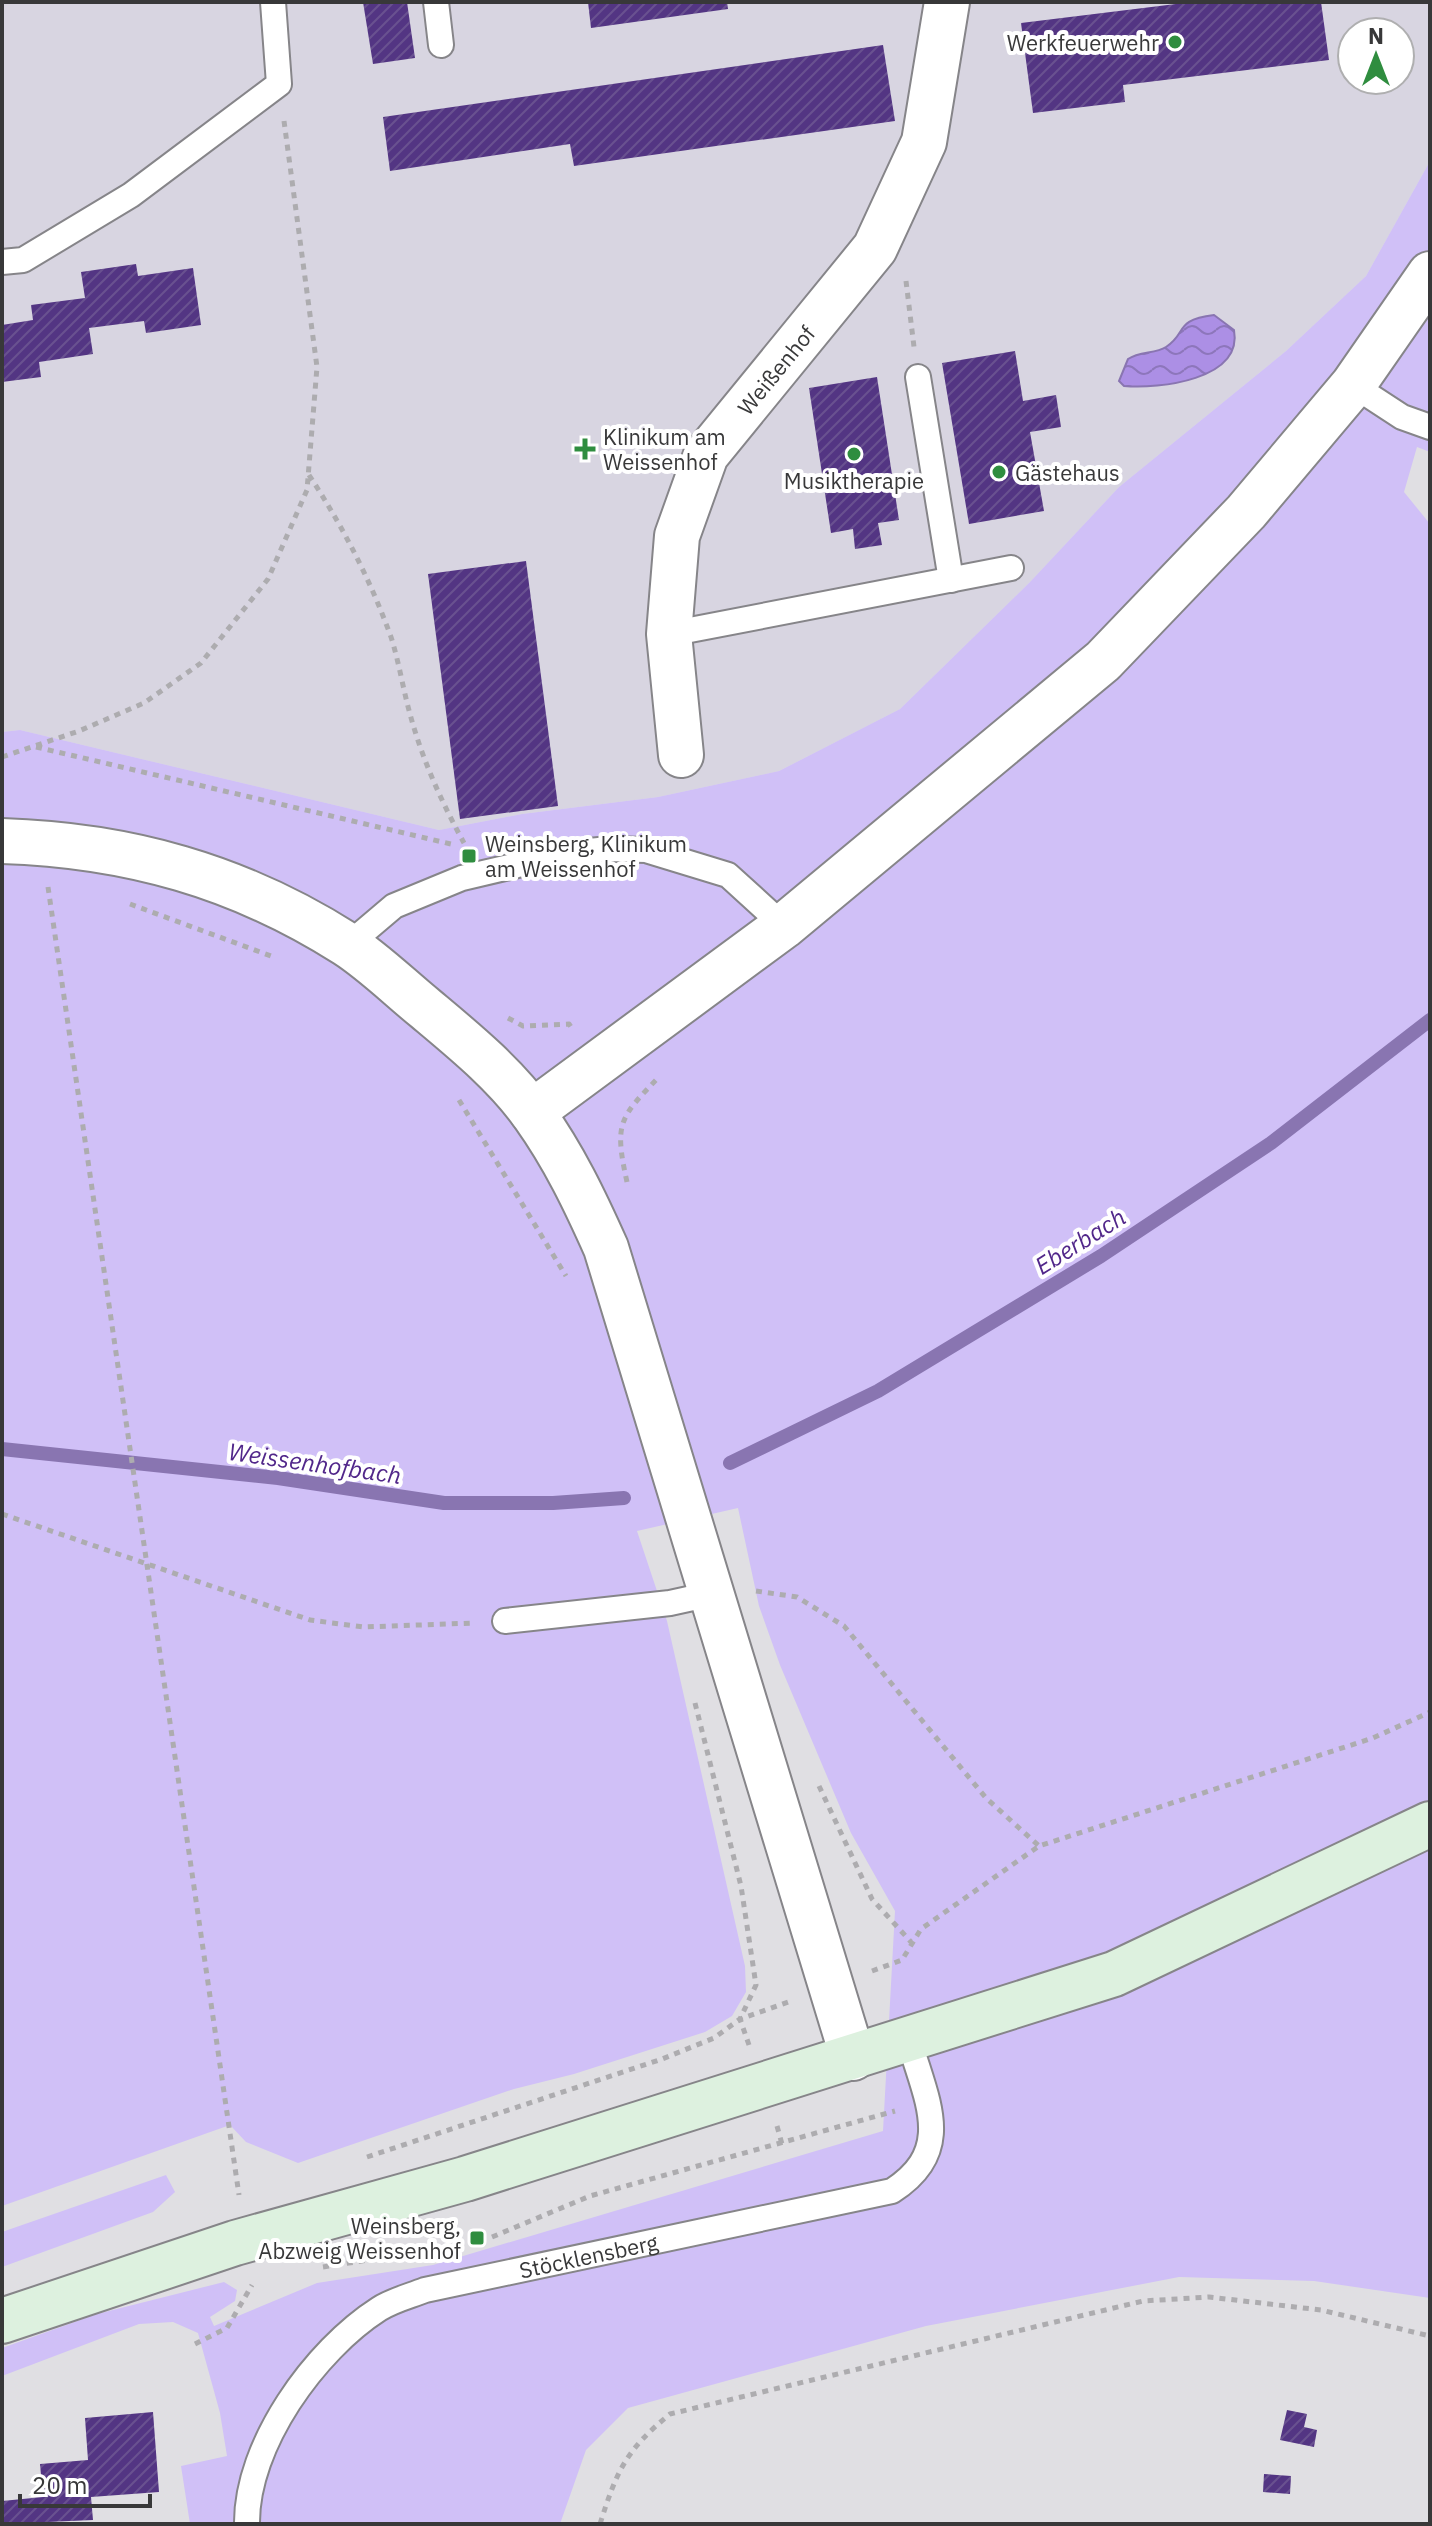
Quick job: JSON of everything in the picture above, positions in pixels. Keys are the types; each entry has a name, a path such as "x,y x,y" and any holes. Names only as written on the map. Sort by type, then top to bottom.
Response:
{"main road":[{"path":"2,2321 235,2243 465,2179 1114,1974 1430,1824"}],"street":[{"name":"Weißenhof","path":"681,755 669,634 677,536 706,455 875,248 924,142 947,2"},
{"path":"532,1112 784,926 1103,661 1246,512 1353,385 1430,274"},
{"path":"2,841 57,843 198,871 280,907 348,945 462,1039 532,1112 575,1178 606,1248 728,1592 853,2058"}],"lane":[{"path":"2,262 23,260 131,195 279,84 273,2"},
{"path":"436,2 441,45"},
{"path":"918,377 951,580"},
{"path":"1353,385 1402,417 1430,427"},
{"path":"669,634 1011,568"},
{"path":"348,945 394,906 462,878 569,853 609,849 646,850 728,875 784,926"},
{"path":"505,1621 670,1603 728,1592"},
{"name":"Stöcklensberg","path":"247,2524 251,2484 260,2454 287,2404 343,2336 381,2307 440,2286 892,2191 924,2165 931,2141 926,2102 909,2040"}],"path":[{"path":"2,757 144,703 201,663 268,579 307,490 317,367 279,84"},
{"path":"905,275 918,377"},
{"path":"35,747 466,848 437,790 411,717 392,639 359,560 344,529 308,474"},
{"path":"47,882 241,2207"},
{"path":"119,901 275,957"},
{"path":"501,1015 523,1026 569,1024 596,1063"},
{"path":"628,1185 619,1148 625,1112 664,1072"},
{"path":"454,1090 566,1276 571,1291"},
{"path":"2,1514 310,1620 363,1627 505,1621"},
{"path":"728,1592 797,1597 844,1626 986,1798 1039,1846"},
{"path":"366,2158 378,2151 662,2059 714,2038 740,2019 756,1985 741,1886 692,1692"},
{"path":"814,1774 872,1899 911,1942 921,1929 1039,1846 1373,1738 1430,1712"},
{"path":"480,2240 590,2196 926,2102"},
{"path":"317,2268 422,2252"},
{"path":"195,2344 227,2328 249,2286 262,2282"},
{"path":"600,2524 615,2478 638,2441 670,2414 1143,2301 1209,2297 1321,2310 1430,2336"}],"shaded area":[{"name":"Klinikum am Weissenhof","path":"2,2 1430,2 1430,161 1366,276 1286,351 1119,487 1030,582 900,709 779,771 658,797 522,814 439,830 20,730 2,732"},
{"path":"1430,161 1430,452 1417,447 1404,492 1430,524 1430,2298 1314,2281 1179,2277 926,2326 628,2408 586,2450 560,2524 190,2524 181,2466 227,2456 220,2413 198,2333 173,2322 139,2324 2,2376 2,2348 97,2314 224,2282 237,2290 235,2301 210,2317 214,2326 317,2283 433,2265 883,2131 895,1911 851,1833 780,1665 759,1606 738,1508 637,1531 667,1621 745,1966 746,1992 732,2016 705,2032 574,2074 514,2089 298,2163 246,2142 230,2125 2,2206 2,732 20,730 439,830 522,814 658,797 779,771 900,709 1030,582 1119,487 1286,351 1366,276"},
{"path":"166,2175 175,2192 153,2212 2,2267 2,2232"}],"water":[{"path":"1214,315 1234,330 1233,347 1226,360 1212,370 1196,378 1157,386 1124,386 1119,381 1128,359 1166,347 1192,320"}],"building":[{"path":"363,2 407,2 415,58 373,64"},
{"path":"588,2 727,2 728,9 591,28"},
{"name":"Werkfeuerwehr","path":"1192,2 1321,2 1329,60 1123,85 1125,102 1033,113 1021,23"},
{"path":"883,45 895,121 574,166 570,144 390,171 383,117"},
{"path":"136,264 138,276 193,268 201,325 146,333 144,321 89,328 93,354 39,362 41,377 2,382 2,325 33,320 31,305 85,298 81,272"},
{"name":"Gästehaus","path":"1015,351 1023,401 1056,395 1061,427 1030,432 1044,511 969,524 942,363"},
{"name":"Musiktherapie","path":"877,377 899,520 878,523 882,545 855,549 853,529 831,533 809,388"},
{"path":"526,561 558,806 460,819 428,574"},
{"path":"1287,2410 1307,2414 1304,2427 1317,2430 1314,2447 1280,2440"},
{"path":"153,2412 159,2492 91,2497 93,2520 2,2524 2,2501 43,2497 40,2464 88,2460 85,2418"},
{"path":"1264,2474 1291,2476 1290,2494 1263,2492"}],"waterway":[{"name":"Eberbach","path":"730,1463 878,1391 1101,1256 1271,1143 1430,1020"},
{"name":"Weissenhofbach","path":"2,1449 278,1478 444,1503 553,1503 624,1498"}],"place":[{"name":"Werkfeuerwehr","path":"1175,42"},
{"name":"Klinikum am Weissenhof","path":"585,449"},
{"name":"Musiktherapie","path":"854,454"},
{"name":"Gästehaus","path":"999,472"},
{"name":"Weinsberg, Klinikum am Weissenhof","path":"469,856"},
{"name":"Weinsberg, Abzweig Weissenhof","path":"477,2238"}]}
